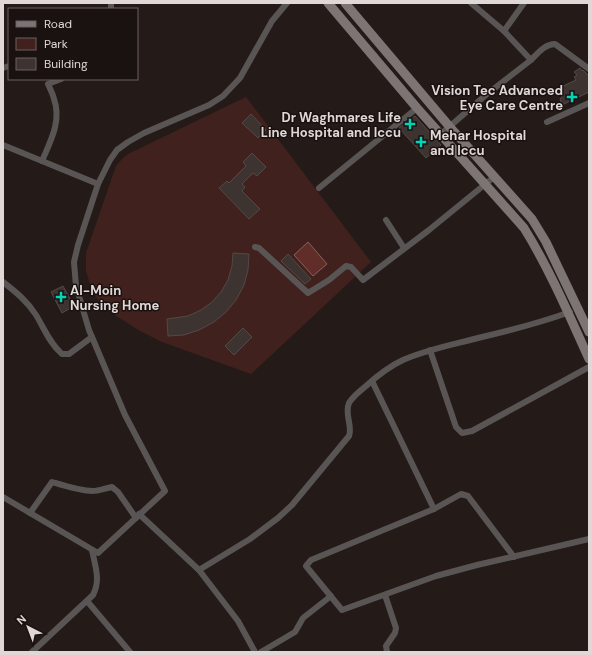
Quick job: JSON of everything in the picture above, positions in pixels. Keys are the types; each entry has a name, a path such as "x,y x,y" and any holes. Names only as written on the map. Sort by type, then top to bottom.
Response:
{"street":[{"path":"3,497 98,553 165,491 125,415 92,337 76,286 74,262 78,245 98,184 110,160 117,150 144,133 209,105 223,96 240,78 272,21 287,3"},
{"path":"328,3 417,108 524,228 534,244 589,359"},
{"path":"346,3 449,126 532,220 546,242 589,332"},
{"path":"471,3 504,30 531,60"},
{"path":"504,30 524,3"},
{"path":"441,134 487,94 531,60 544,47 550,44 555,44 589,69"},
{"path":"42,161 56,125 55,99 48,84 58,80"},
{"path":"547,122 589,103"},
{"path":"319,188 417,108"},
{"path":"3,145 98,184"},
{"path":"255,247 259,248 308,294 346,266 351,267 363,280 494,177"},
{"path":"386,220 404,248"},
{"path":"3,282 17,292 29,306 55,347 62,354 69,354 92,337"},
{"path":"199,570 250,539 278,518 292,505 349,436 351,432 348,414 350,402 372,381 393,365 430,350 517,328 578,309"},
{"path":"430,350 456,427 462,433 472,431 589,367"},
{"path":"372,381 434,509"},
{"path":"30,513 52,482 78,489 95,491 112,487 138,516 199,570 238,621 255,652"},
{"path":"514,557 468,496 461,494 434,509 308,562 306,566 342,610 436,576 589,539"},
{"path":"32,652 87,601 97,587 98,578 92,550"},
{"path":"384,651 395,633 396,628 385,595"},
{"path":"261,652 295,632 303,618 331,596"},
{"path":"87,601 130,652"}],"green space":[{"path":"246,97 371,262 251,374 162,342 140,331 102,307 91,287 86,271 86,253 116,166 122,159 128,154"}],"shaded area":[{"path":"308,242 327,264 313,276 294,255"}],"building":[{"path":"580,68 589,76 589,92 562,105 560,99 562,97 559,90 562,89 561,87 576,80 574,77 577,75 574,72"},
{"path":"251,114 266,130 258,138 242,123"},
{"path":"415,116 441,145 426,158 399,128"},
{"path":"252,153 266,167 257,176 253,173 242,184 245,187 242,191 260,209 249,219 219,188 227,181 229,183 246,166 243,162"},
{"path":"233,253 249,254 248,270 244,285 236,300 226,312 214,322 199,330 184,335 168,336 167,319 188,316 201,310 212,302 221,292 228,280 232,266"},
{"path":"288,254 311,279 305,284 281,261"},
{"path":"63,286 74,306 62,313 51,292"},
{"path":"243,328 252,337 234,355 225,346"}],"place":[{"name":"Vision Tec Advanced Eye Care Centre","path":"572,97"},
{"name":"Dr Waghmares Life Line Hospital and Iccu","path":"410,124"},
{"name":"Mehar Hospital and Iccu","path":"421,142"},
{"name":"Al-Moin Nursing Home","path":"61,297"}]}
